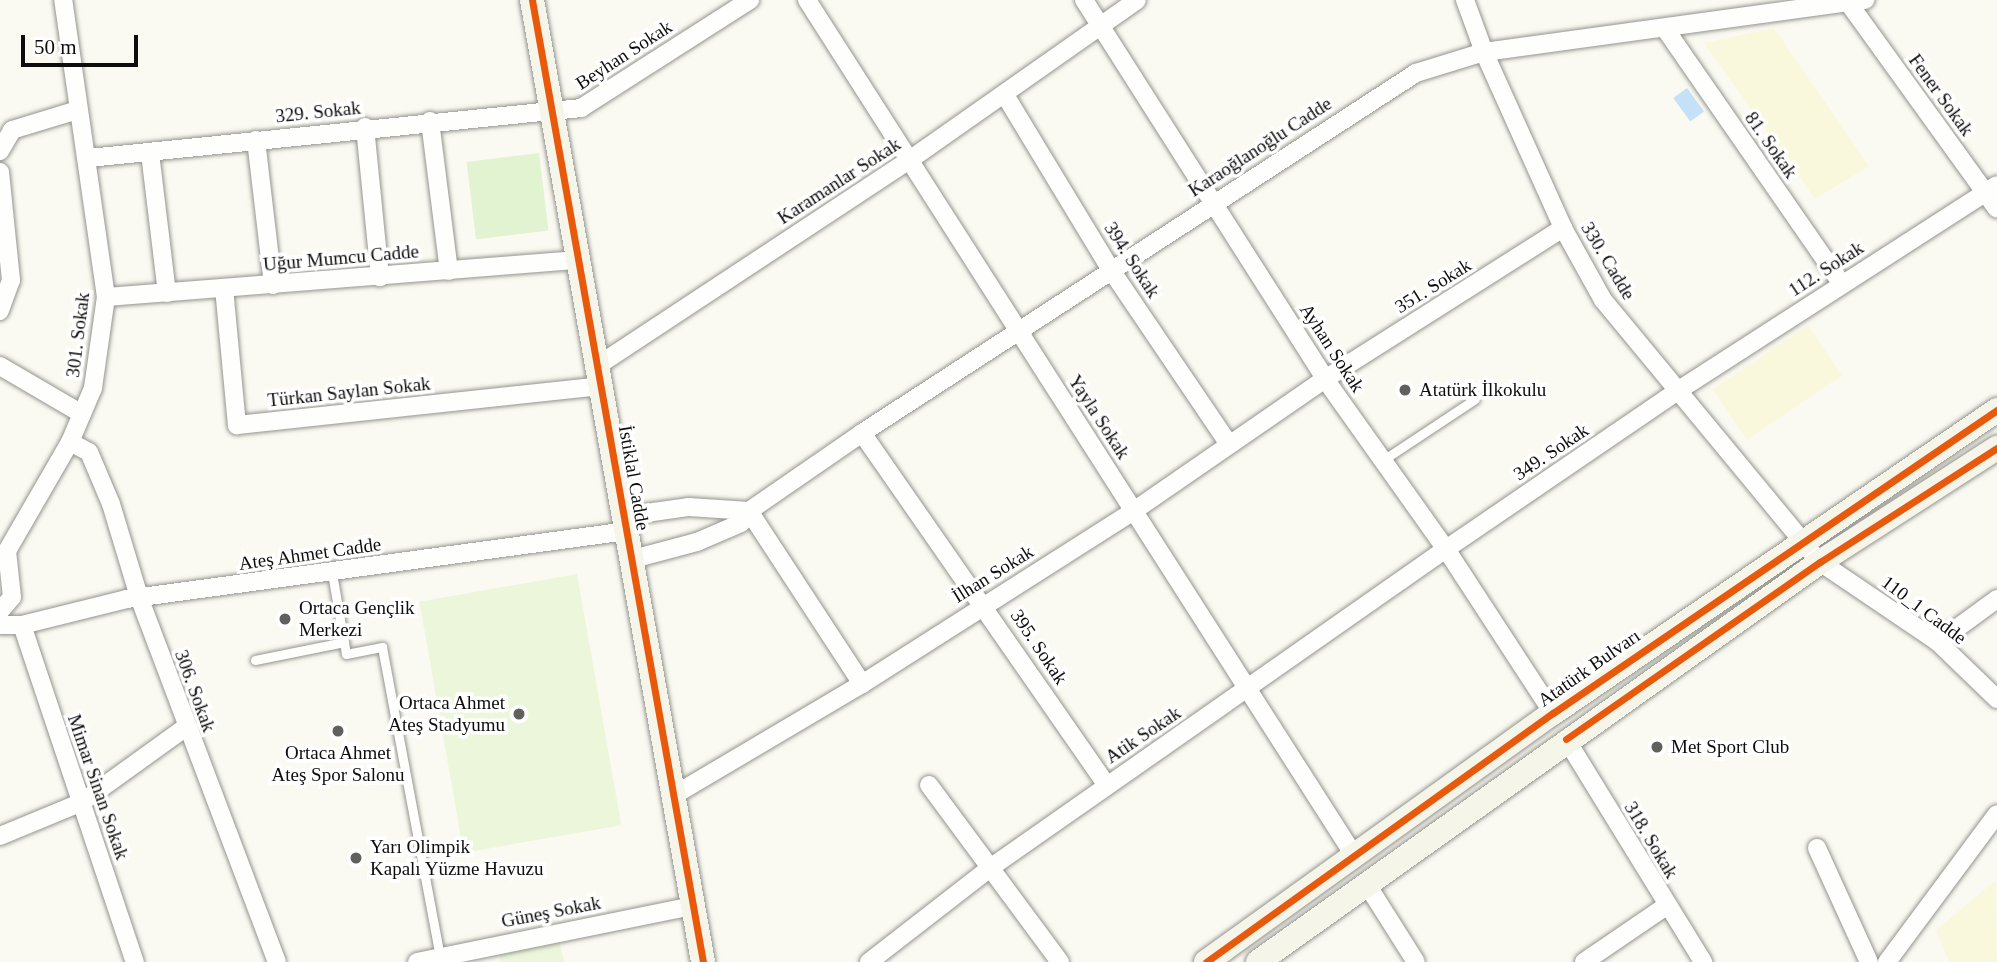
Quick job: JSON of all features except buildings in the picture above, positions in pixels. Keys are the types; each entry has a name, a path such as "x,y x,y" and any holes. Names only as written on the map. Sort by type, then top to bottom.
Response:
{"main road":[{"name":"İstiklal Cadde","path":"532,0 676,794 703,962"},
{"name":"Atatürk Bulvarı","path":"1206,962 1553,713 1802,540 1997,410"},
{"path":"1258,962 1286,953 1366,883 1566,739 1820,562 1997,448"}],"street":[{"name":"301. Sokak","path":"0,611 12,597 4,547 70,442 93,388 106,298 89,158 78,110 63,0"},
{"name":"Beyhan Sokak","path":"552,108 581,108 750,0"},
{"name":"Yayla Sokak","path":"807,0 1355,857"},
{"name":"Ayhan Sokak","path":"1084,0 1325,379 1446,549 1553,713"},
{"name":"Karamanlar Sokak","path":"599,376 1006,95 1138,0"},
{"name":"330. Cadde","path":"1465,0 1483,52 1563,228 1603,300 1802,540"},
{"name":"Karaoğlanoğlu Cadde","path":"633,559 697,542 741,523 749,511 862,433 1213,201 1416,73 1483,52 1666,30 1858,2"},
{"name":"Fener Sokak","path":"1858,2 1991,189 1997,209"},
{"name":"81. Sokak","path":"1666,30 1840,283"},
{"name":"394. Sokak","path":"1006,95 1111,270 1229,444"},
{"name":"329. Sokak","path":"89,158 552,108"},
{"path":"0,151 12,130 78,110"},
{"path":"430,121 449,271"},
{"path":"365,127 380,277"},
{"path":"256,140 273,285"},
{"path":"150,153 167,293"},
{"path":"0,172 11,280 0,311"},
{"name":"112. Sokak","path":"1679,390 1840,283 1991,189"},
{"name":"351. Sokak","path":"1325,379 1563,228"},
{"name":"Uğur Mumcu Cadde","path":"106,298 579,260"},
{"name":"Türkan Saylan Sokak","path":"224,288 237,425 599,376"},
{"path":"0,366 82,414"},
{"name":"İlhan Sokak","path":"676,794 862,684 979,606 1135,510 1325,379"},
{"name":"349. Sokak","path":"1446,549 1679,390"},
{"name":"395. Sokak","path":"862,433 979,606 990,612 1107,785"},
{"name":"306. Sokak","path":"70,442 89,452 111,504 139,597 186,727 277,962"},
{"path":"626,524 690,507 749,511 862,684"},
{"name":"Ateş Ahmet Cadde","path":"0,625 22,625 139,597 332,573 626,524"},
{"name":"110_1 Cadde","path":"1802,540 1820,562 1938,642 1997,699"},
{"name":"Atik Sokak","path":"869,962 990,868 1446,549"},
{"path":"1938,642 1997,599"},
{"name":"Mimar Sinan Sokak","path":"22,625 135,962"},
{"path":"0,836 82,802 186,727"},
{"name":"318. Sokak","path":"1566,739 1666,906 1703,962"},
{"path":"929,785 1060,962"},
{"path":"1887,962 1997,814"},
{"path":"1817,848 1869,962"},
{"path":"1366,883 1416,962"},
{"name":"Güneş Sokak","path":"417,962 693,906"},
{"path":"1584,962 1666,906"}],"lane":[{"path":"1383,460 1475,399"},
{"path":"332,573 346,654 382,647 440,956"},
{"path":"255,660 344,642"}],"green space":[{"path":"1774,28 1869,166 1815,199 1704,43"},
{"path":"539,153 549,230 476,239 467,162"},
{"path":"1808,325 1842,376 1747,440 1713,389"},
{"name":"Ortaca Ahmet Ateş Stadyumu","path":"577,574 621,825 464,853 419,602"},
{"path":"1996,880 1997,962 1949,962 1936,930"},
{"path":"559,938 564,962 501,962 498,951"}],"water":[{"path":"1687,88 1704,111 1690,121 1673,98"}],"cycle path":[{"path":"532,0 703,962"},
{"path":"1206,962 1553,713 1997,410"},
{"path":"1566,739 1820,562 1997,448"}],"place":[{"name":"Atatürk İlkokulu","path":"1405,390"},
{"name":"Ortaca Gençlik Merkezi","path":"285,619"},
{"name":"Ortaca Ahmet Ateş Stadyumu","path":"519,714"},
{"name":"Ortaca Ahmet Ateş Spor Salonu","path":"338,731"},
{"name":"Met Sport Club","path":"1657,747"},
{"name":"Yarı Olimpik Kapalı Yüzme Havuzu","path":"356,858"}]}
